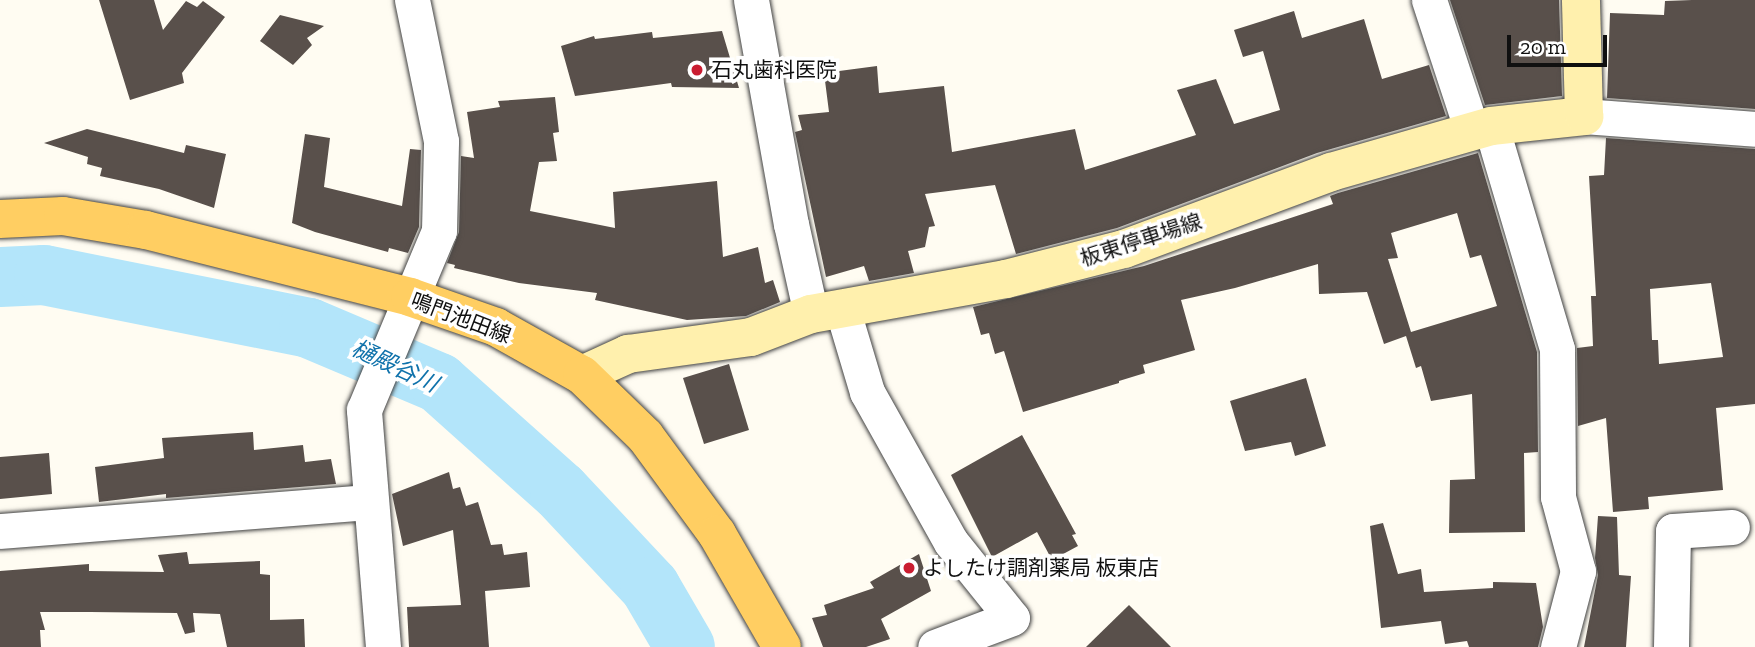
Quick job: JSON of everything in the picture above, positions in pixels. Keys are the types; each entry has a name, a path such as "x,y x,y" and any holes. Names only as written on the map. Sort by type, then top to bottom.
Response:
{"main road":[{"path":"1581,0 1584,116"},
{"name":"板東停車場線","path":"582,375 628,354 751,338 827,311 1006,279 1124,249 1331,172 1481,129 1584,116"},
{"name":"鳴門池田線","path":"0,219 62,216 146,230 405,312 496,327 582,375 645,436 717,534 782,647"}],"street":[{"path":"383,647 364,410 439,231 441,141 412,0"},
{"path":"751,0 791,224 827,311 867,392 951,542 1012,618 935,647"},
{"path":"1429,0 1481,129 1558,349 1558,497 1578,571 1558,647"},
{"path":"1584,116 1755,129"},
{"path":"0,531 370,502"},
{"path":"1671,647 1673,531 1732,527"}],"building":[{"path":"99,0 154,0 163,30 186,1 197,7 203,1 225,17 182,73 184,83 130,100"},
{"path":"1450,0 1559,0 1562,96 1485,105"},
{"path":"1755,0 1755,109 1607,98 1610,13 1664,15 1665,1"},
{"path":"1294,11 1302,38 1364,19 1382,79 1429,65 1446,116 1317,153 1117,228 1016,254 995,185 925,194 935,226 929,227 925,247 908,251 914,273 869,281 864,266 826,277 795,132 802,130 798,115 829,112 824,73 877,66 879,93 944,86 952,152 1075,129 1085,170 1196,135 1177,90 1216,79 1234,124 1280,110 1263,51 1243,57 1234,30"},
{"path":"280,15 324,26 307,38 312,45 293,65 260,41"},
{"path":"722,31 739,88 672,87 671,83 575,96 561,46 594,36 595,39 652,32 653,38"},
{"path":"555,97 559,132 553,133 557,161 539,162 530,211 615,228 613,192 717,181 723,257 758,247 765,283 773,280 780,302 746,316 687,320 595,300 597,293 519,283 454,268 455,265 447,263 459,232 461,156 474,158 467,112 500,107 498,101"},
{"path":"87,129 184,153 186,145 226,154 214,208 159,189 100,176 102,168 87,164 88,157 44,143"},
{"path":"305,134 330,138 324,187 402,206 410,149 421,150 419,227 408,253 389,248 388,252 292,223"},
{"path":"1606,138 1755,149 1755,404 1716,408 1723,490 1648,497 1649,509 1613,512 1606,418 1578,426 1577,348 1593,346 1591,296 1596,296 1589,176 1604,175","holes":["1711,283 1723,357 1659,364 1658,340 1652,340 1650,289"]},
{"path":"1478,153 1537,352 1538,452 1524,453 1525,532 1449,533 1450,480 1475,479 1472,394 1431,401 1421,366 1416,368 1406,336 1384,344 1367,292 1319,294 1318,264 1235,288 1181,300 1195,350 1143,365 1145,373 1119,383 1023,412 1004,351 995,354 989,333 981,335 973,307 1144,266 1333,204 1330,196","holes":["1457,213 1470,258 1481,255 1497,306 1411,332 1388,259 1398,258 1391,233"]},
{"path":"729,364 749,430 704,444 683,378"},
{"path":"1306,378 1326,446 1295,456 1291,442 1245,451 1230,401"},
{"path":"253,432 254,450 303,445 305,462 331,459 336,484 166,498 166,494 99,502 95,467 164,458 162,438"},
{"path":"1022,435 1076,534 1072,535 1078,546 1052,560 1037,532 992,557 951,475"},
{"path":"49,453 52,494 0,499 0,457"},
{"path":"449,472 453,489 460,487 466,506 478,502 491,545 502,544 504,555 527,552 530,587 485,591 489,647 409,647 407,607 461,605 453,530 403,546 392,494"},
{"path":"1598,516 1617,517 1619,575 1631,576 1626,647 1584,647 1598,575 1595,558"},
{"path":"1383,523 1398,574 1421,569 1424,592 1493,588 1493,582 1536,583 1543,627 1538,647 1469,647 1467,641 1445,644 1441,621 1381,628 1370,526"},
{"path":"187,552 189,564 260,561 260,574 270,575 270,620 304,619 305,647 227,647 220,614 193,613 195,632 185,634 177,613 40,612 45,630 40,630 41,647 0,647 0,571 89,564 89,571 164,572 158,555"},
{"path":"919,554 931,591 881,619 890,639 866,647 823,647 812,618 827,615 824,605 874,588 870,582"},
{"path":"1129,605 1171,647 1086,647"}],"waterway":[{"name":"樋殿谷川","path":"0,277 44,275 309,328 439,383 560,491 650,587 685,647"}],"place":[{"name":"石丸歯科医院","path":"697,70"},
{"name":"よしたけ調剤薬局 板東店","path":"909,568"}]}
